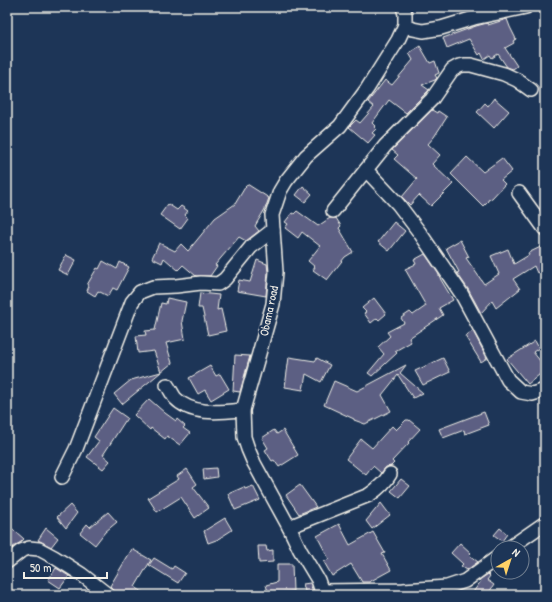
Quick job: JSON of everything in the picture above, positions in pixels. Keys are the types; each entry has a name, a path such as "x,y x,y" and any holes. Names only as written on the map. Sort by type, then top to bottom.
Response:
{"street":[{"path":"403,7 405,14 405,26 423,31 526,7"},
{"name":"Obama road","path":"405,26 367,90 340,126 306,156 280,191 272,215 276,272 274,304 243,410 244,437 254,463 300,550 318,580 322,593 447,587 465,581 490,563"},
{"path":"333,211 385,146 432,99 452,70 459,66 471,65 504,74 517,80 531,90"},
{"path":"366,170 398,204 420,233 461,293 508,380 521,392 532,394 545,389"},
{"path":"519,192 545,229"},
{"path":"62,477 76,449 132,302 140,292 153,287 201,283 218,284 225,279 251,247 273,230"},
{"path":"167,385 175,397 184,405 196,410 212,412 243,410"},
{"path":"289,527 369,495 379,489 390,474"},
{"path":"521,540 545,523"},
{"path":"7,562 29,548 39,549 81,574 108,595"}],"building":[{"path":"507,19 516,39 513,41 514,43 505,48 517,66 513,69 507,67 498,54 492,58 490,55 484,59 481,53 479,55 469,39 447,48 443,38 476,26 487,23 488,25"},
{"path":"420,46 430,63 435,61 439,73 435,75 437,78 422,85 429,90 406,113 389,100 372,123 376,129 372,133 375,135 368,143 349,127 356,120 360,123 374,107 368,102 385,80 392,85 413,60 409,53"},
{"path":"494,98 509,111 494,128 477,112 485,103 488,106"},
{"path":"432,110 437,113 438,111 447,117 428,144 440,155 432,164 453,184 431,206 419,195 410,205 402,197 417,179 394,159 398,155 392,150"},
{"path":"467,157 483,172 502,158 512,171 501,180 505,184 483,206 451,174"},
{"path":"247,184 269,198 265,209 255,226 259,231 246,241 239,237 215,265 217,266 210,276 196,276 183,265 178,270 164,258 162,263 152,258 159,243 175,251 181,244 188,251 215,218 235,204"},
{"path":"303,186 312,194 305,202 296,195"},
{"path":"168,204 177,210 181,206 188,211 185,215 188,218 180,229 160,215"},
{"path":"297,211 318,226 330,218 336,218 341,226 339,228 353,252 345,257 327,280 313,270 315,267 308,261 320,246 302,232 298,238 285,228 288,224 285,222 292,213 294,214"},
{"path":"394,222 405,231 389,251 378,242"},
{"path":"460,240 469,257 466,258 484,284 499,274 491,256 508,249 514,264 529,255 528,253 545,245 545,269 537,273 534,266 513,279 520,289 496,308 492,301 481,313 468,289 457,273 459,272 446,248"},
{"path":"425,254 438,273 453,300 439,308 443,315 409,338 411,342 395,351 397,353 372,376 368,373 384,354 378,347 390,336 387,332 404,323 401,318 410,312 413,315 426,306 405,269 416,264 414,260"},
{"path":"66,255 76,260 68,275 58,270"},
{"path":"257,260 267,264 268,272 266,296 237,291 239,280 250,282"},
{"path":"103,261 117,269 120,262 129,267 117,290 113,288 108,296 98,291 95,296 87,291 89,286 87,285"},
{"path":"200,293 219,295 217,310 221,309 226,331 208,335 202,308 198,308"},
{"path":"167,298 186,302 182,321 185,339 166,343 172,363 122,404 114,394 131,380 161,372 154,351 138,353 136,336 146,335 145,331 155,330 161,303 166,304"},
{"path":"374,298 386,314 379,320 377,318 371,323 364,313 366,312 362,308"},
{"path":"473,331 487,358 481,362 465,336"},
{"path":"535,341 539,348 533,352 545,367 545,370 528,384 507,359"},
{"path":"235,355 250,356 240,392 233,391"},
{"path":"289,357 315,361 317,358 330,365 321,382 306,374 303,390 285,387"},
{"path":"443,358 450,372 423,385 415,371"},
{"path":"406,365 400,373 423,393 413,398 398,375 382,395 391,411 365,424 324,405 334,381 357,391"},
{"path":"210,366 216,376 220,374 229,389 211,400 205,390 198,394 189,378"},
{"path":"149,399 176,421 177,419 185,426 183,428 190,433 180,445 167,436 165,439 151,428 150,430 134,415"},
{"path":"113,408 127,418 103,455 110,461 103,469 87,457 99,441 94,437"},
{"path":"484,412 489,425 465,434 464,430 443,438 439,429"},
{"path":"406,420 409,420 420,429 392,461 394,463 391,466 386,467 381,473 373,466 366,475 346,459 361,439 372,448 392,426 396,430"},
{"path":"274,430 277,434 283,430 298,455 279,467 274,460 272,461 265,450 268,448 262,438"},
{"path":"216,468 217,477 204,479 203,469"},
{"path":"187,469 197,484 193,487 209,508 195,518 181,497 157,512 148,498 179,479 177,476"},
{"path":"401,479 410,486 400,498 391,491"},
{"path":"300,485 316,507 299,514 286,495"},
{"path":"253,486 260,500 235,510 228,494 244,487 245,489"},
{"path":"381,503 390,515 372,529 366,521"},
{"path":"70,505 77,513 66,528 57,517"},
{"path":"108,512 117,522 105,532 95,545 80,533 87,524 90,527"},
{"path":"225,518 232,530 219,539 208,543 204,531"},
{"path":"7,524 24,539 7,552"},
{"path":"339,524 350,545 373,532 385,553 382,554 391,570 369,582 362,582 351,564 332,576 324,562 329,559 317,536"},
{"path":"46,528 58,538 51,547 38,540"},
{"path":"500,528 507,534 503,540 494,535"},
{"path":"460,543 471,553 469,555 478,562 467,570 461,566 463,564 451,553"},
{"path":"258,546 266,546 267,551 273,550 273,562 259,563"},
{"path":"132,549 151,560 135,587 147,595 118,595 110,586"},
{"path":"154,558 172,569 174,566 185,573 178,583 149,565"},
{"path":"277,564 292,564 293,591 277,593 277,595 269,595 266,585 277,582"},
{"path":"56,568 69,576 60,588 48,580"},
{"path":"488,574 490,576 487,580 494,585 487,595 471,595 481,581 479,580"},
{"path":"310,583 314,595 306,595 303,584"}]}
